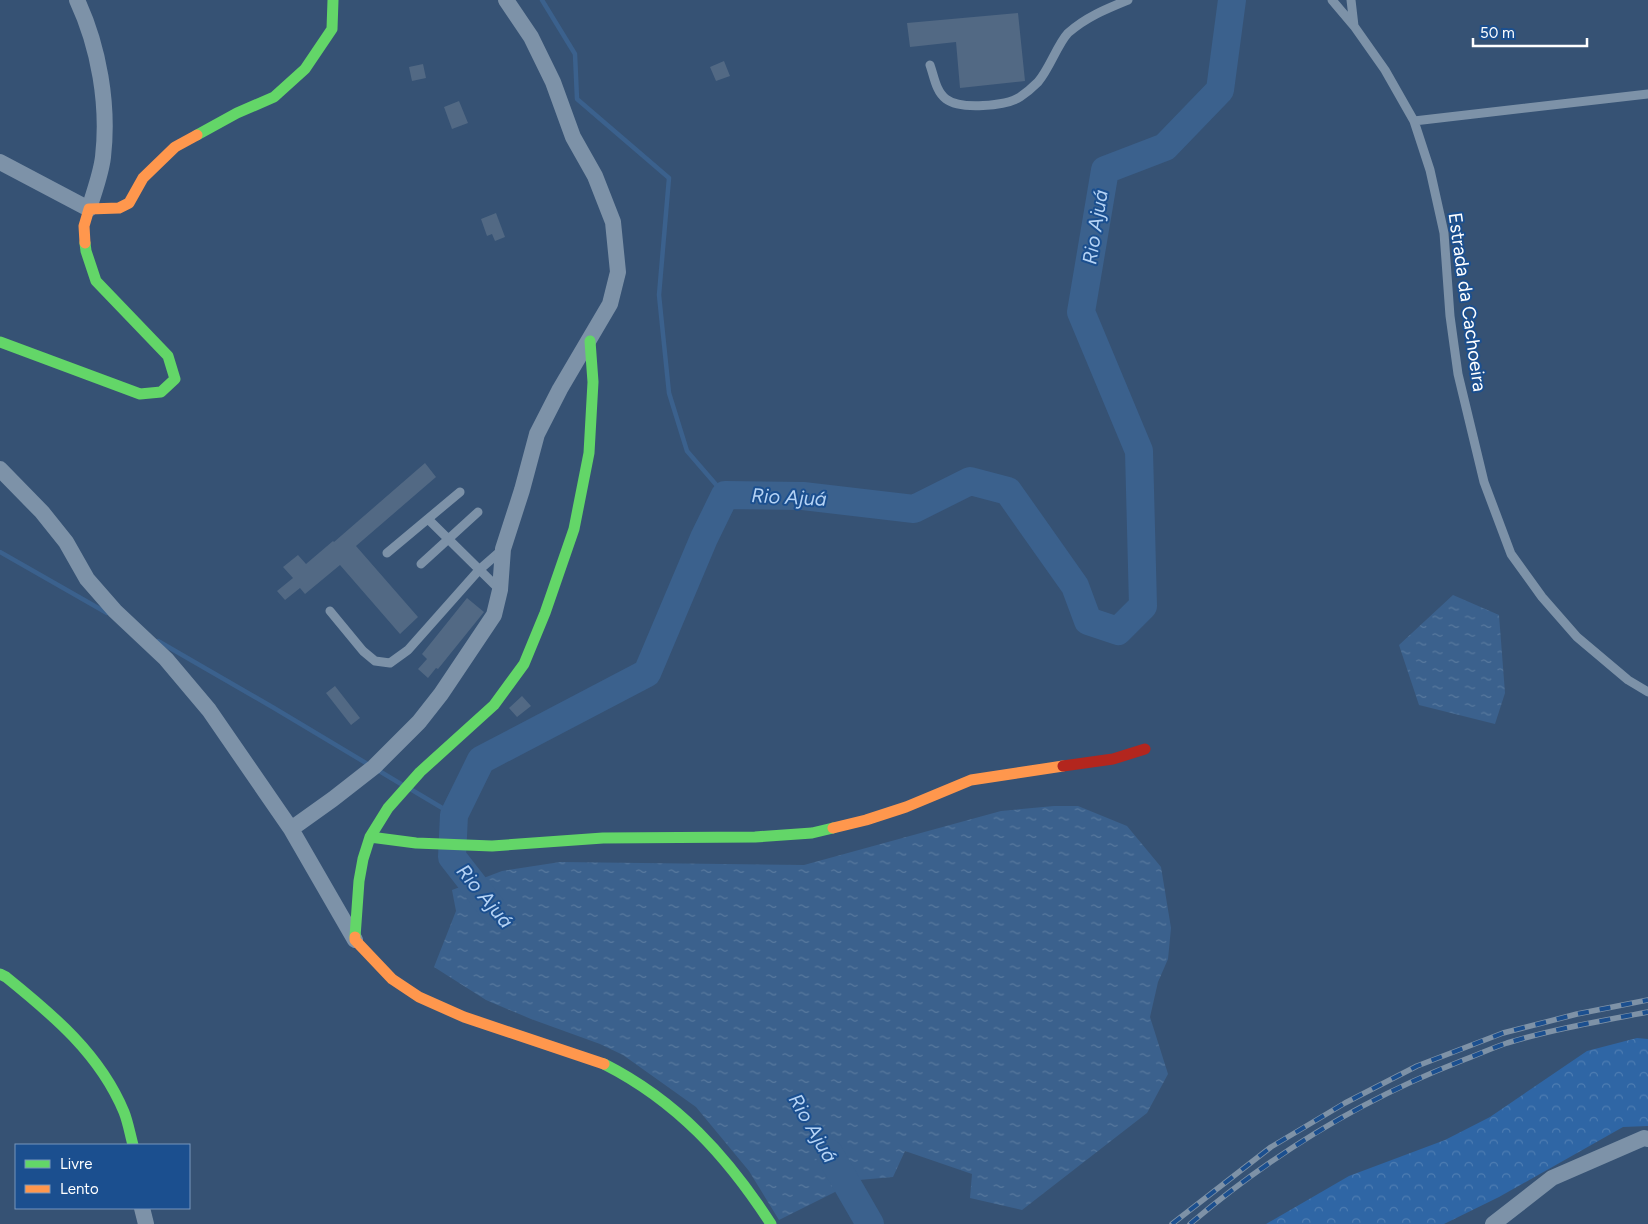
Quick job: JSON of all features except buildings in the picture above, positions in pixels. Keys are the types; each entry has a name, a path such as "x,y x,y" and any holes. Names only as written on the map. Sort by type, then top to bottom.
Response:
{"street":[{"path":"0,342 140,394 161,392 175,379 168,356 96,281 86,252 84,226 103,158 104,106 100,73 85,18 76,0"},
{"path":"0,162 89,209 119,208 129,203 144,178 175,147 237,113 274,97 305,69 332,29 333,0"},
{"path":"291,829 374,767 419,722 441,694 494,615 500,590 503,549 537,434 560,389 590,341 610,304 618,272 613,222 595,176 574,137 553,82 531,37 506,0"},
{"path":"355,940 359,881 370,837 388,808 420,772 494,705 524,664 545,613 574,529 589,454 593,382 590,341"},
{"path":"0,469 42,512 60,534 87,579 115,612 166,659 209,710 291,829 355,940 384,973 418,997 466,1017 605,1064 654,1092 693,1126 725,1162 771,1224"},
{"path":"370,837 400,842 492,846 603,838 755,837 812,833 874,818 971,780 1113,759 1145,749"},
{"path":"0,974 46,1008 81,1042 92,1056 102,1070 124,1112 133,1144"},
{"path":"1493,1224 1552,1178 1644,1138 1648,1139"},
{"path":"142,1209 146,1224"}],"lane":[{"path":"930,65 936,85 946,99 968,106 995,104 1019,98 1038,83 1067,35 1088,17 1128,0"},
{"name":"Estrada da Cachoeira","path":"1332,0 1354,26 1385,70 1414,121 1430,170 1444,233 1450,316 1458,374 1484,482 1511,554 1542,597 1577,637 1628,680 1648,692"},
{"path":"1351,0 1354,26"},
{"path":"1414,121 1648,94"},
{"path":"387,553 460,492"},
{"path":"421,564 478,512"},
{"path":"428,520 500,590"},
{"path":"330,611 363,651 375,661 390,663 408,650 479,570 503,549"}],"green space":[{"path":"1637,1038 1648,1039 1648,1126 1623,1127 1499,1197 1444,1224 1266,1224 1349,1176 1445,1140 1490,1117 1587,1051"}],"water":[{"path":"1453,595 1499,615 1505,693 1495,724 1419,705 1399,645"},
{"path":"1054,806 1078,806 1127,826 1161,867 1171,928 1168,959 1158,982 1150,1017 1168,1074 1147,1113 1022,1210 970,1198 972,1174 905,1151 893,1177 859,1180 779,1220 749,1171 696,1107 623,1055 600,1044 531,1019 486,1000 434,967 456,911 452,890 502,871 560,862 804,865 1001,811"}],"waterway":[{"path":"542,0 575,54 577,99 669,178 659,295 669,393 687,451 725,495"},
{"name":"Rio Ajuá","path":"495,912 452,857 454,815 481,760 647,673 704,538 725,495 803,496 914,509 970,481 1008,491 1075,586 1088,621 1118,631 1143,606 1139,451 1081,312 1105,170 1165,147 1220,90 1232,0"},
{"path":"0,552 107,613"},
{"path":"158,641 401,784"},
{"path":"412,790 454,815"},
{"name":"Rio Ajuá","path":"829,1153 870,1224"}],"railway":[{"path":"1172,1224 1271,1147 1345,1103 1417,1066 1503,1033 1577,1014 1648,1000"},
{"path":"1190,1224 1252,1175 1319,1131 1353,1111 1424,1076 1496,1047 1524,1038 1648,1012"}],"traffic: fast":[{"path":"197,135 237,113 274,97 305,69 332,29 333,0"},
{"path":"0,342 140,394 161,392 175,379 168,356 96,281 85,243"},
{"path":"355,937 359,881 370,837 388,808 420,772 494,705 524,664 545,613 574,529 589,453 593,382 590,341"},
{"path":"370,837 416,843 492,846 603,838 755,837 812,833 833,828"},
{"path":"0,974 58,1021 89,1054 114,1091 125,1116 133,1144"},
{"path":"604,1064 655,1095 698,1132 737,1176 771,1224"}],"traffic: slow":[{"path":"85,243 84,226 89,209 119,208 129,203 143,178 175,147 197,135"},
{"path":"833,828 906,807 971,780 1063,766"},
{"path":"355,937 355,940 392,979 419,997 464,1017 604,1064"}],"traffic: jam":[{"path":"1063,766 1113,759 1145,749"}]}
